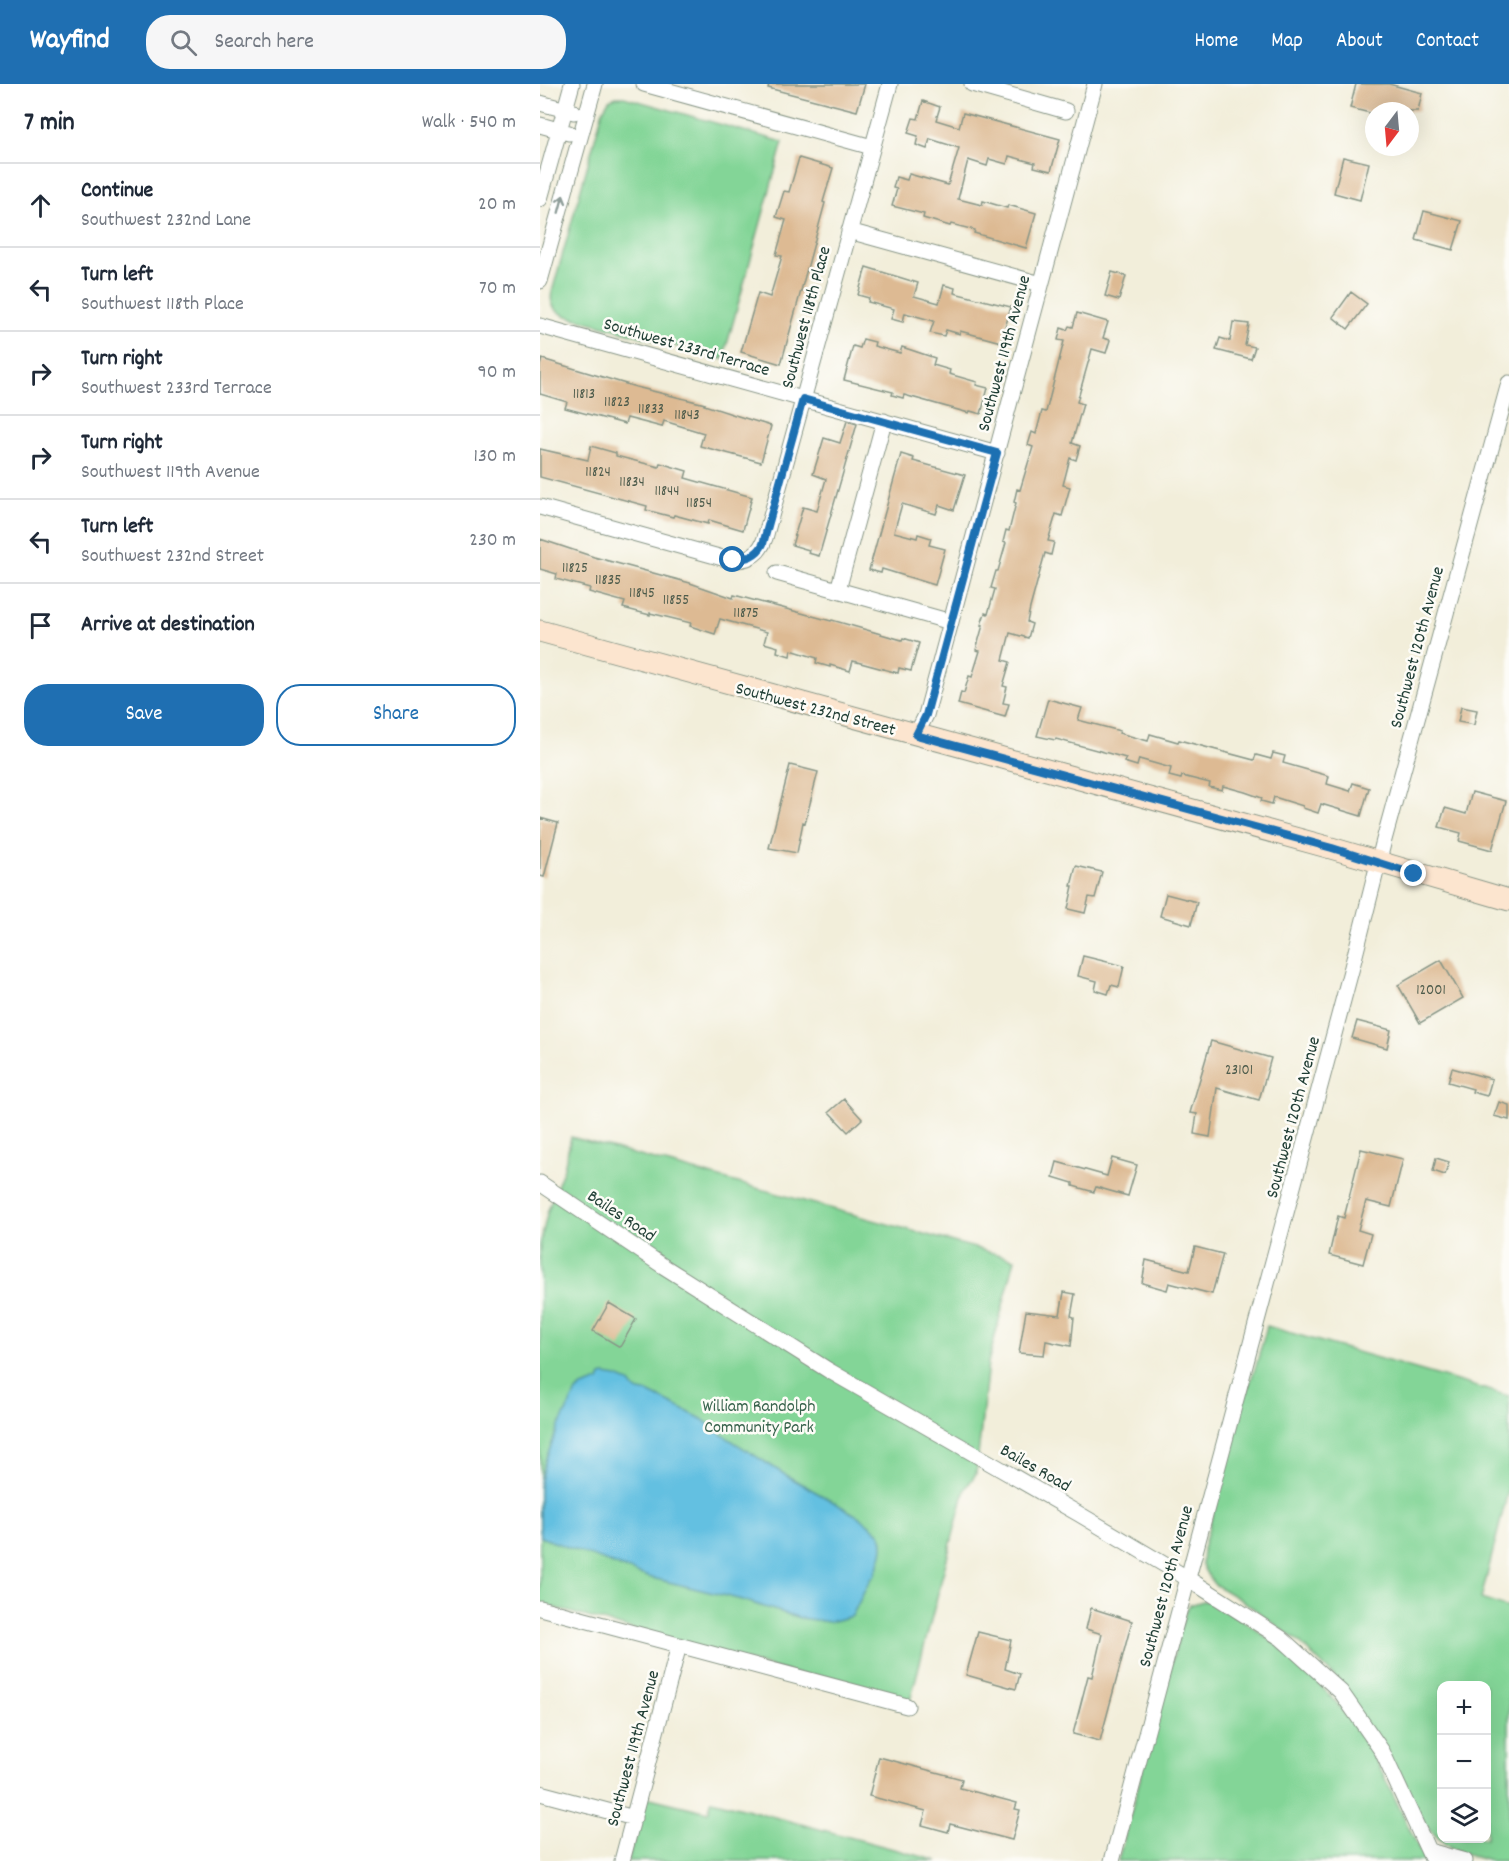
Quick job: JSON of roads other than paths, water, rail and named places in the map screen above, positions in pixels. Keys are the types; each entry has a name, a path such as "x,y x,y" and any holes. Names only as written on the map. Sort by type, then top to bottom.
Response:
{"street":[{"path":"540,199 572,84"},
{"path":"540,281 595,84"},
{"path":"644,84 872,147"},
{"name":"Southwest 118th Place","path":"540,507 726,559 741,560 752,557 760,550 890,84"},
{"path":"973,84 1066,111"},
{"name":"Southwest 119th Avenue","path":"916,735 926,715 1095,84"},
{"path":"540,103 586,115"},
{"path":"540,125 580,136"},
{"path":"849,231 1041,284"},
{"name":"Southwest 233rd Terrace","path":"540,326 997,453"},
{"name":"Southwest 120th Avenue","path":"1112,1861 1378,863 1509,383"},
{"path":"838,590 884,421"},
{"path":"777,573 951,622"},
{"name":"Southwest 232nd Street","path":"540,631 1332,848 1509,900"},
{"name":"Bailes Road","path":"540,1183 663,1266 828,1370 1187,1578 1281,1638 1341,1692 1382,1751 1431,1856"},
{"path":"540,1608 907,1706"},
{"name":"Southwest 119th Avenue","path":"622,1861 679,1645"},
{"path":"540,1793 634,1818"},
{"path":"1431,1856 1465,1861"}],"water":[{"path":"605,1375 629,1382 635,1390 650,1393 702,1419 721,1434 784,1474 858,1516 878,1532 883,1544 880,1561 852,1616 829,1622 800,1618 742,1600 648,1577 540,1537 540,1479 546,1458 576,1392 582,1387 599,1381 601,1376"}],"park label":[{"name":"William Randolph Community Park","path":"759,1415"}]}
